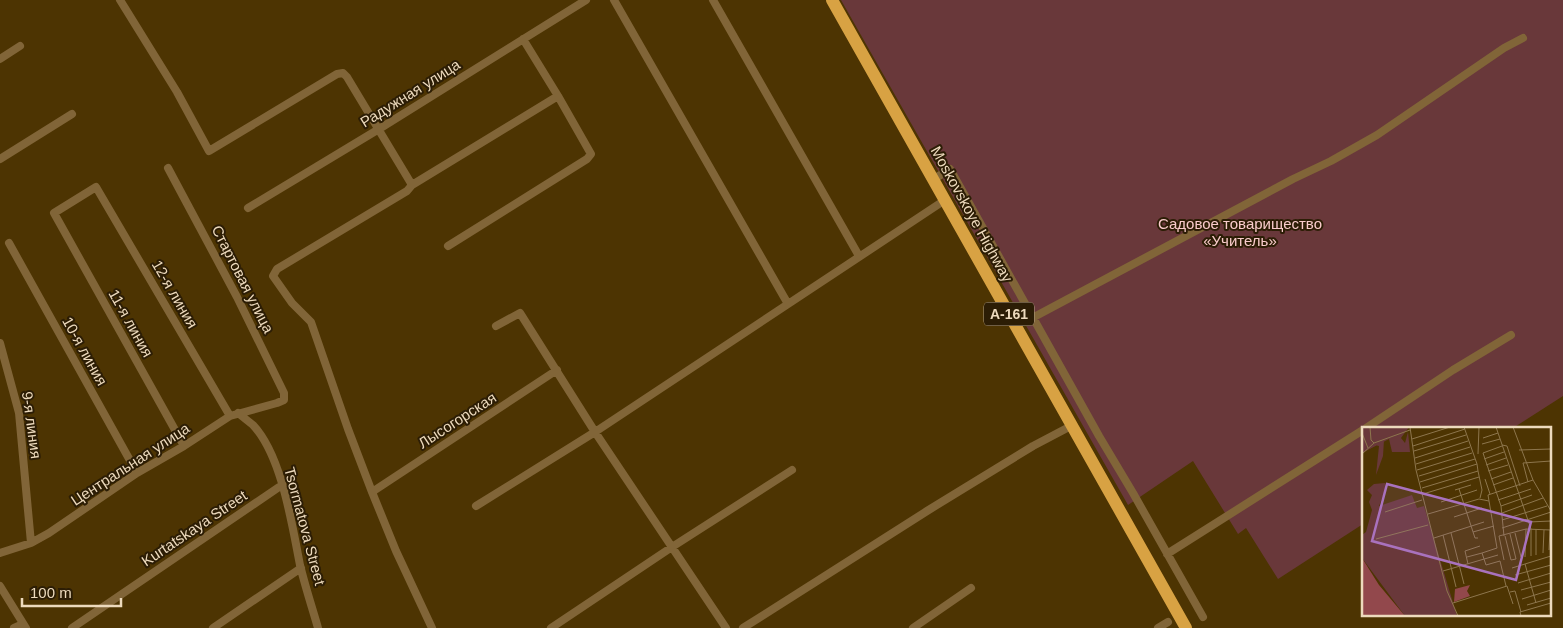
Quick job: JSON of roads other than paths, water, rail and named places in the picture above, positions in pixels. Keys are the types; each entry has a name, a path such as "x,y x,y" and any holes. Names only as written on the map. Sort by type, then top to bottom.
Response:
{"highway":[{"name":"Moskovskoye Highway","path":"832,0 1186,628"}],"street":[{"path":"120,0 176,92 209,151 337,74 343,73 348,78 412,185"},
{"name":"Радужная улица","path":"248,208 586,0"},
{"path":"614,0 788,304"},
{"path":"713,0 859,256"},
{"path":"1034,317 1297,177 1332,161 1377,135 1504,48 1523,38"},
{"path":"448,246 587,159 591,154 523,39"},
{"path":"0,59 20,46"},
{"path":"432,628 396,551 372,492 311,322 292,303 273,276 277,269 407,191 412,185 558,96"},
{"path":"0,159 72,114"},
{"name":"Стартовая улица","path":"168,168 264,350 284,393 284,400 277,403"},
{"path":"934,179 950,169 1203,617"},
{"name":"11-я линия","path":"96,187 54,213 184,446"},
{"name":"12-я линия","path":"96,187 234,414"},
{"path":"476,506 595,432 945,200"},
{"name":"10-я линия","path":"8,243 137,473"},
{"path":"496,326 520,313 595,432 726,628"},
{"path":"1367,427 1453,370 1511,335"},
{"name":"9-я линия","path":"0,343 19,413 31,542"},
{"name":"Лысогорская","path":"372,492 557,370"},
{"name":"Центральная улица","path":"0,553 31,542 49,533 137,473 234,414 277,403"},
{"name":"Tsormatova Street","path":"234,414 253,426 266,445 282,485 301,568 318,628"},
{"path":"743,628 927,511 1033,446 1071,426"},
{"path":"1167,554 1362,430"},
{"path":"551,628 792,470"},
{"name":"Kurtatskaya Street","path":"72,628 282,485"},
{"path":"213,628 301,568"},
{"path":"0,586 25,626 14,628"},
{"path":"913,628 971,588"},
{"path":"1158,628 1168,622"}],"park label":[{"name":"Садовое товарищество «Учитель»","path":"1240,232"}]}
